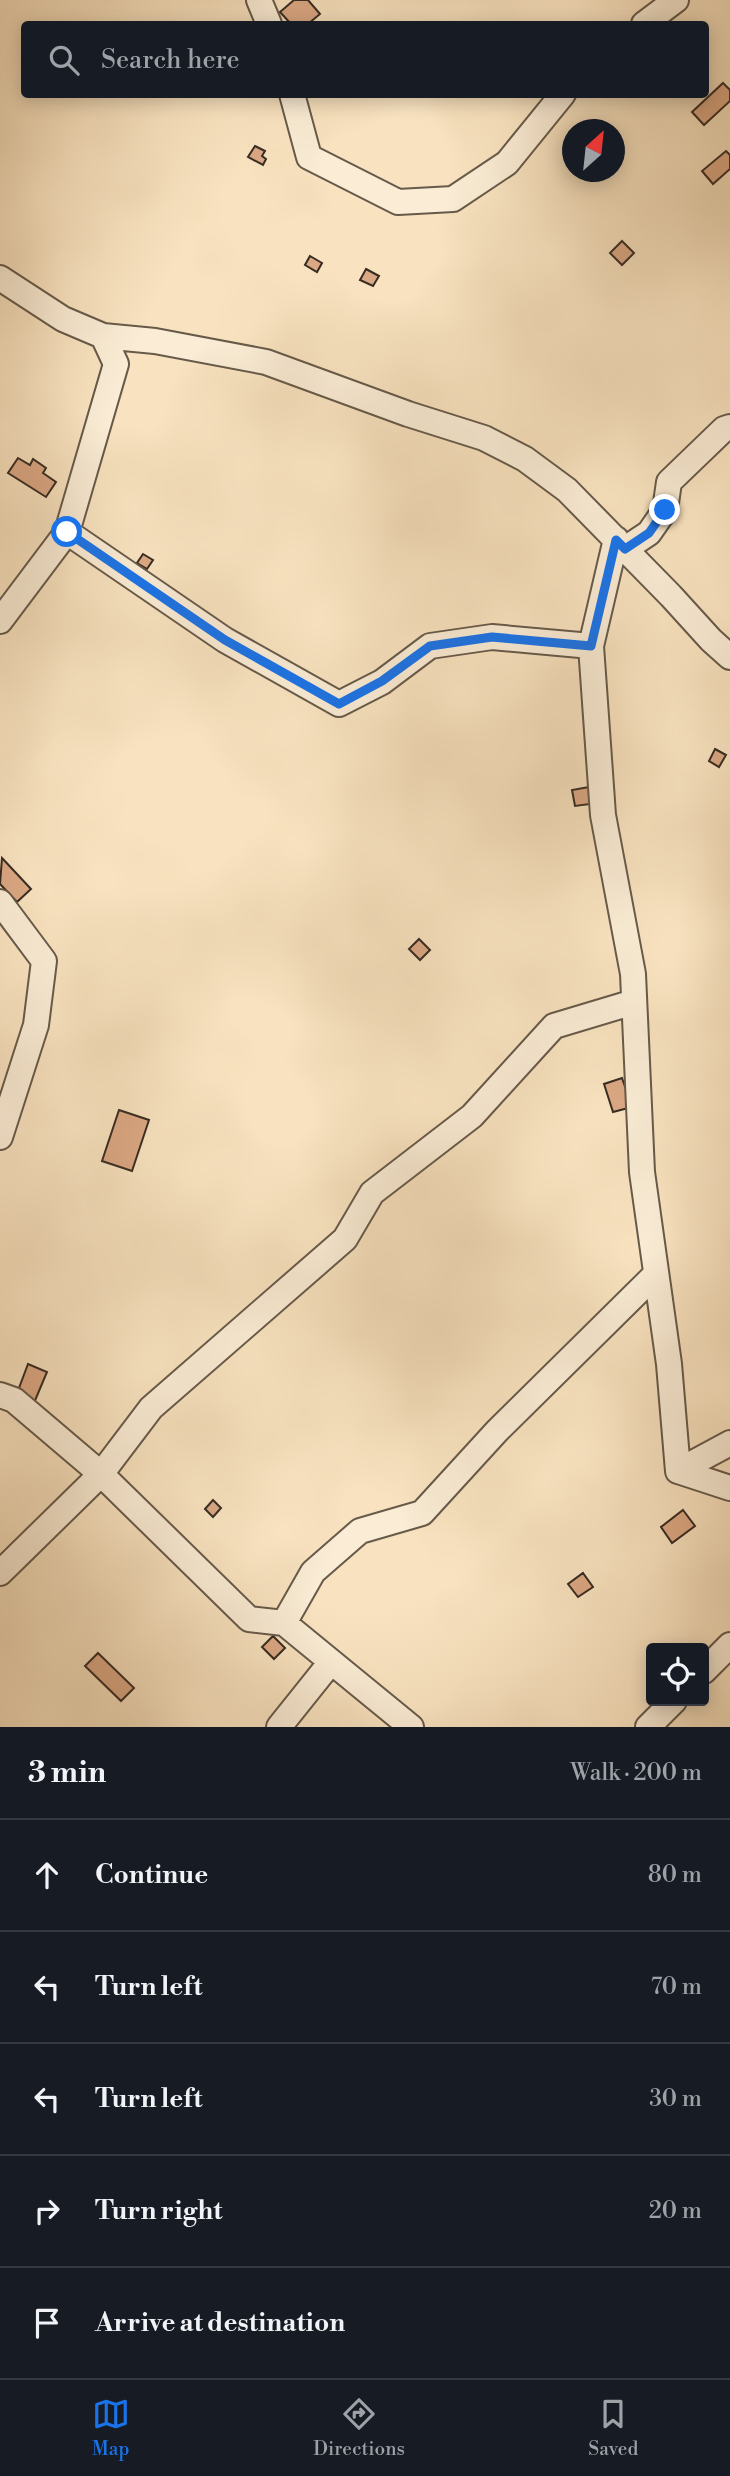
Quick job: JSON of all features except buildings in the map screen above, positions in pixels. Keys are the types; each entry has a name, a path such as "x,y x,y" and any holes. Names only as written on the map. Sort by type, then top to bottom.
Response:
{"street":[{"path":"259,0 268,21"},
{"path":"648,21 676,0"},
{"path":"293,98 309,157 398,202 453,199 507,163 560,98"},
{"path":"0,278 62,319 103,336 155,341 266,362 408,414 484,438 525,459 567,490 730,657"},
{"path":"0,621 67,532 116,364 103,336"},
{"path":"621,544 649,533 665,510 669,482 724,429 730,427"},
{"path":"67,532 225,640 339,704 382,681 430,646 492,637 591,646"},
{"path":"621,544 591,646 603,815 633,974 642,1172 669,1364 678,1471"},
{"path":"0,902 44,961 36,1025 0,1137"},
{"path":"0,1573 101,1474 151,1408 345,1239 372,1193 472,1116 554,1026 634,1002"},
{"path":"284,1623 313,1572 360,1531 422,1513 497,1432 656,1274"},
{"path":"0,1395 14,1400 101,1474 249,1619 284,1623 411,1727"},
{"path":"678,1471 730,1443"},
{"path":"678,1471 730,1488"},
{"path":"709,1666 730,1646"},
{"path":"279,1727 331,1662"},
{"path":"648,1727 669,1706"}],"route":[{"path":"67,532 225,640 339,704 382,681 430,646 492,637 591,646 616,540 625,549 649,533 665,510"}]}
